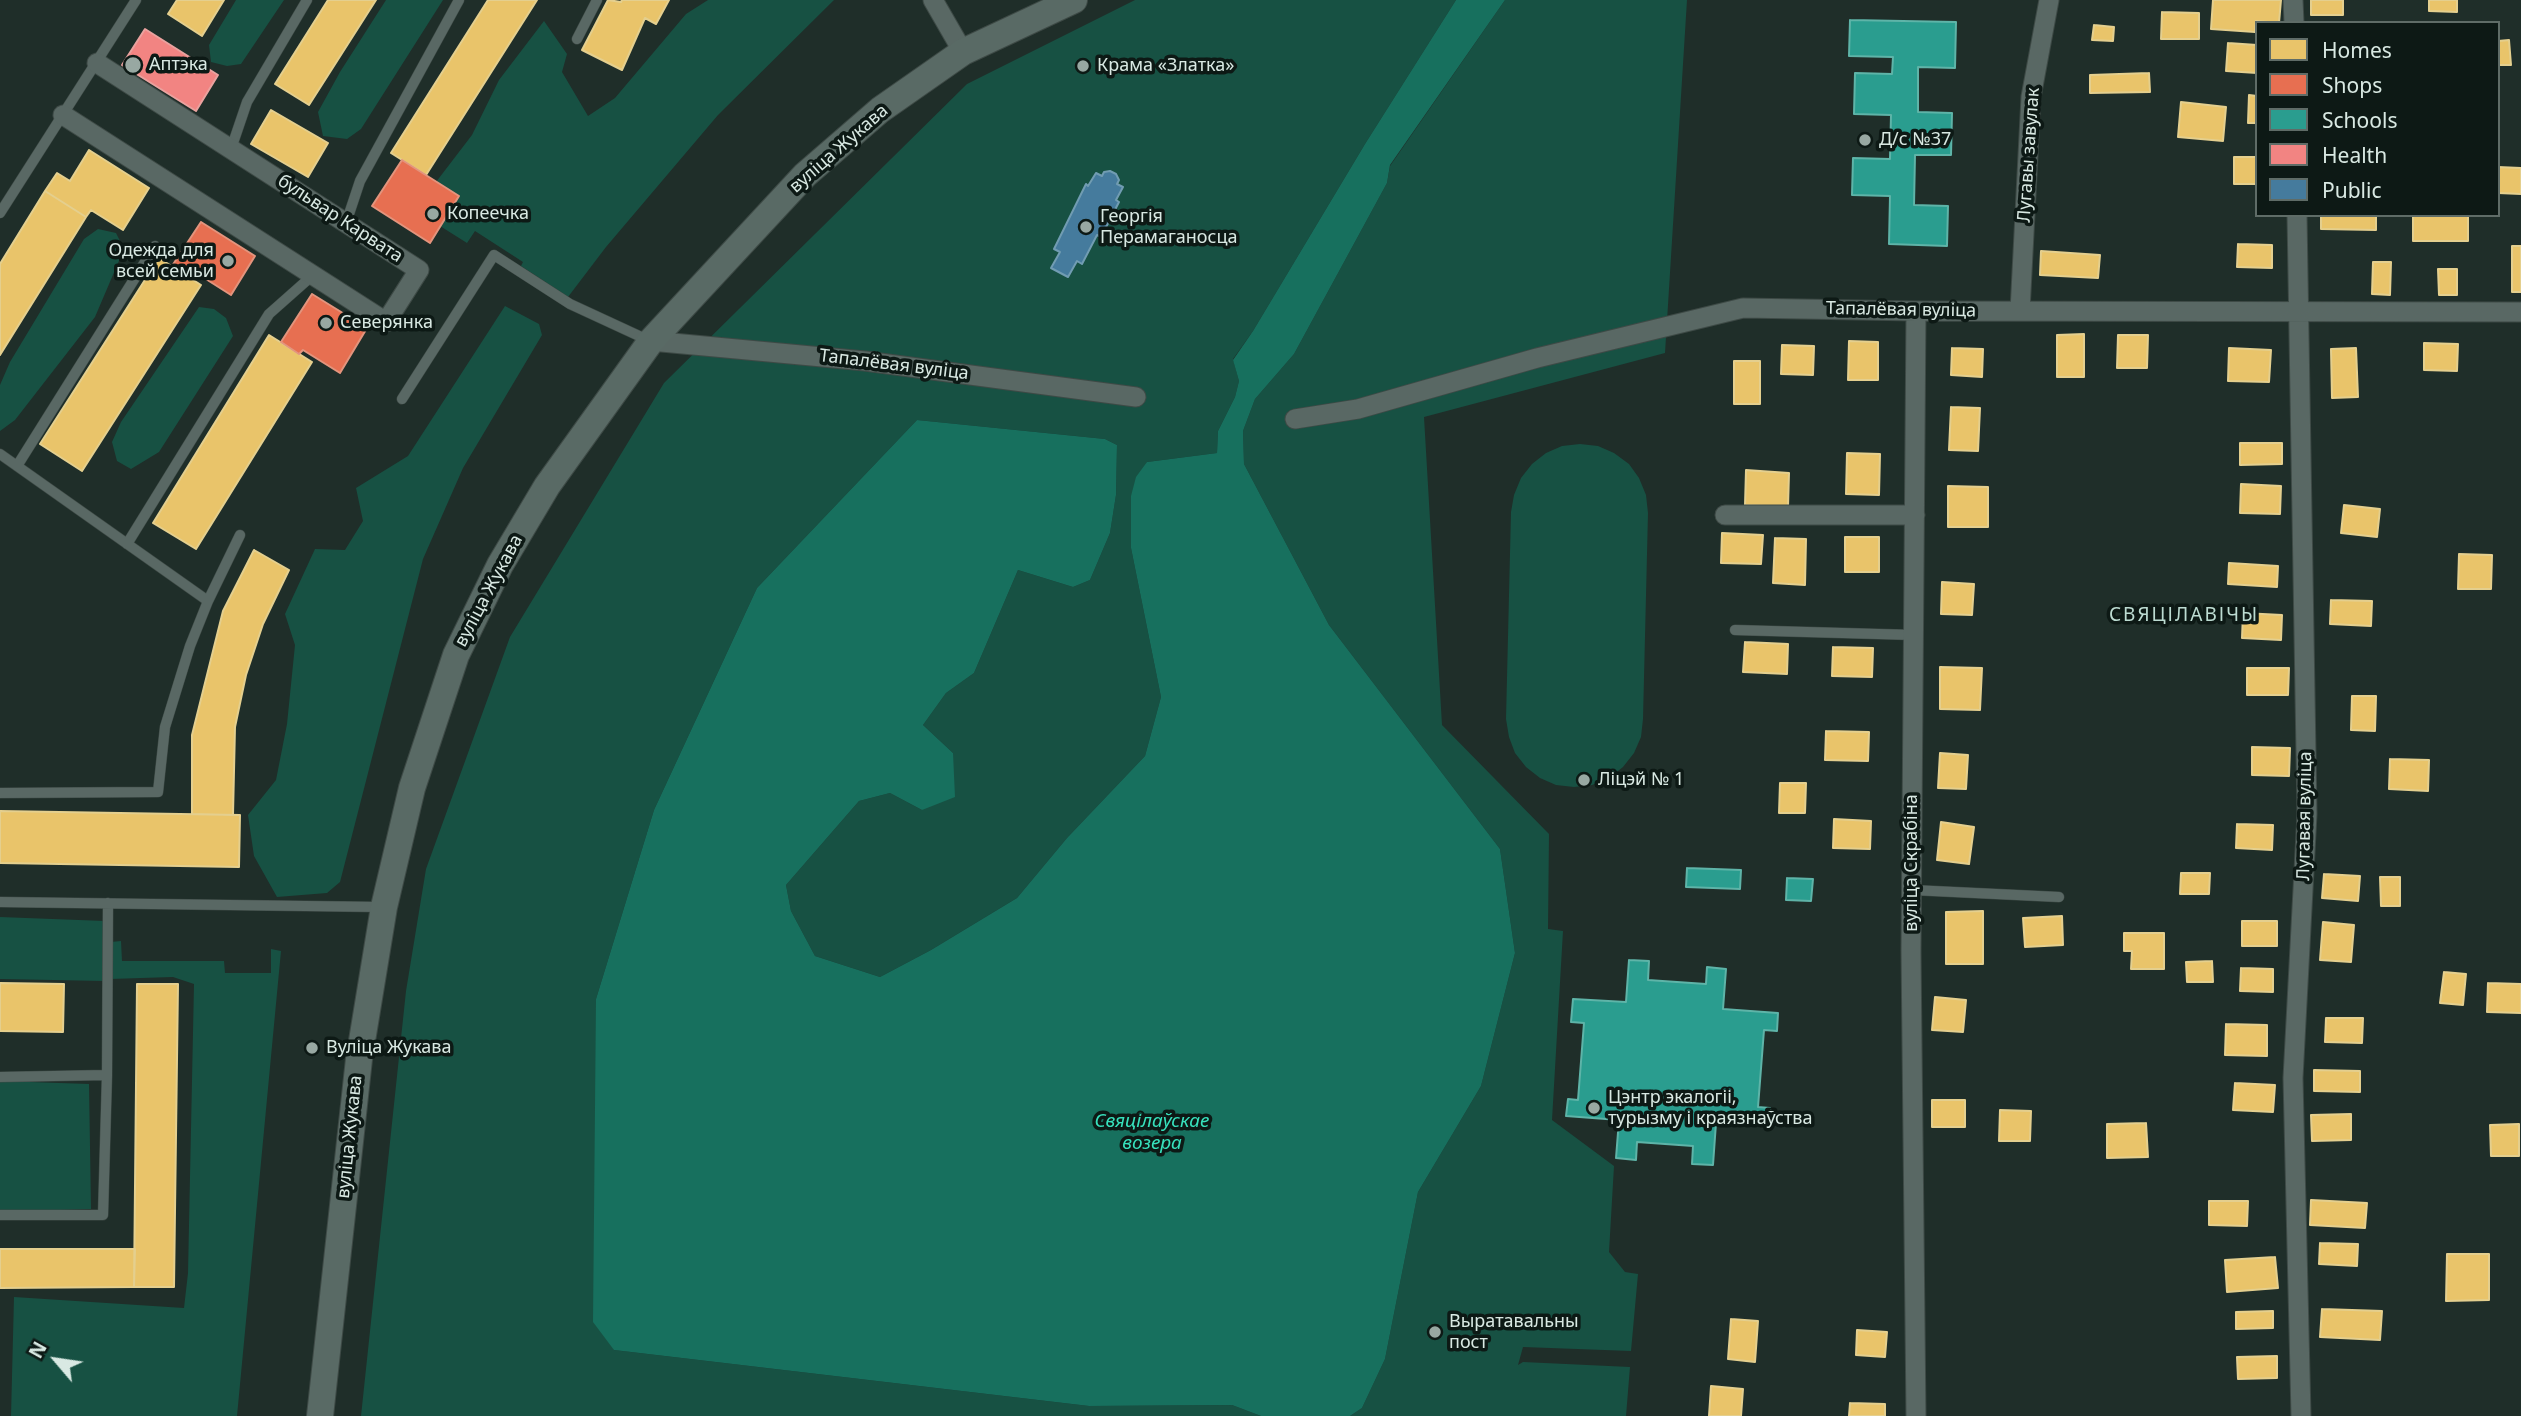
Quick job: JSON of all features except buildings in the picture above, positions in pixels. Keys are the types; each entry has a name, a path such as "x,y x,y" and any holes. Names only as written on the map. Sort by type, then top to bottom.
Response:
{"street":[{"path":"933,0 962,52"},
{"name":"вуліца Жукава","path":"320,1416 359,1059 384,908 412,789 456,655 500,565 547,486 651,341 805,175 880,110 962,52 1074,0"},
{"name":"Лугавы завулак","path":"2020,311 2031,97 2049,0"},
{"path":"2293,0 2294,21"},
{"name":"бульвар Карвата","path":"63,115 386,322 393,312 419,270 97,63"},
{"name":"Лугавая вуліца","path":"2297,217 2307,814 2293,1077 2301,1416"},
{"name":"Тапалёвая вуліца","path":"1295,419 1359,409 1537,358 1743,308 1916,311 2521,312"},
{"name":"вуліца Скрабіна","path":"1916,311 1912,890 1916,1416"},
{"name":"Тапалёвая вуліца","path":"651,341 865,361 1136,397"},
{"path":"1725,515 1915,515"}],"lane":[{"path":"0,213 136,0"},
{"path":"231,149 247,102 307,0"},
{"path":"346,223 360,181 459,0"},
{"path":"577,39 597,0"},
{"path":"17,466 155,246"},
{"path":"402,399 494,255 570,304 651,341"},
{"path":"127,544 269,314 313,275"},
{"path":"0,454 208,601"},
{"path":"0,793 158,792 165,727 208,601 240,535"},
{"path":"1735,630 1914,635"},
{"path":"1912,890 2059,897"},
{"path":"0,902 384,908"},
{"path":"0,1215 103,1214 108,903"},
{"path":"0,1077 107,1075"}],"shaded area":[{"path":"236,0 284,0 241,64 227,66 211,62 209,45"},
{"path":"386,0 443,0 361,129 347,139 323,136 318,112"},
{"path":"708,0 834,0 718,115 606,247 568,297 521,266 523,262 475,231 467,243 440,226 459,196 436,182 472,135 499,80 544,21 567,54 562,72 588,116 615,98 686,14"},
{"path":"1135,0 1456,0 1365,144 1253,331 1233,359 1239,381 1235,397 1218,431 1217,453 1147,462 1131,548 1161,697 1145,756 1067,838 1017,898 880,977 815,956 791,911 786,885 859,801 890,793 922,810 953,753 923,725 946,693 974,673 1018,570 1073,587 1090,580 1110,533 1116,495 1117,445 1105,439 917,420 757,588 654,810 596,999 614,1350 1089,1406 1232,1405 1261,1416 361,1416 406,991 426,869 510,637 664,383 967,84"},
{"path":"1505,0 1687,0 1665,353 1424,417 1442,725 1549,834 1548,929 1563,931 1552,1120 1614,1166 1609,1252 1625,1272 1638,1274 1631,1351 1523,1347 1518,1365 1523,1362 1630,1367 1626,1416 1350,1416 1362,1408 1385,1359 1418,1192 1481,1086 1515,953 1500,849 1329,625 1244,464 1243,431 1255,399 1294,354 1387,183 1390,166"},
{"path":"98,229 116,233 124,249 95,317 15,420 0,431 0,385 10,362 84,239"},
{"path":"505,306 539,324 542,335 463,468 423,559 340,882 327,893 277,897 254,856 248,815 276,780 287,724 295,645 285,614 315,549 345,550 363,521 356,488 408,456"},
{"path":"199,307 214,309 226,318 233,336 159,452 131,469 117,461 112,442 121,422"},
{"path":"1562,446 1598,446 1629,464 1646,495 1648,513 1641,737 1634,753 1623,767 1609,778 1592,785 1574,787 1556,785 1540,778 1526,767 1515,753 1506,719 1511,512 1514,495 1521,478 1532,464 1546,453"},
{"path":"0,917 105,921 105,981 0,979"},
{"path":"121,941 122,961 224,961 225,973 271,973 271,949 281,951 237,1416 11,1416 14,1297 184,1308 188,1273 194,984 173,977 110,979 111,942"},
{"path":"0,1081 89,1084 91,1209 0,1212"}],"water":[{"name":"Свяцілаўскае возера","path":"1456,0 1505,0 1390,165 1387,183 1294,354 1255,399 1243,431 1244,464 1329,625 1500,849 1515,953 1481,1086 1418,1192 1385,1359 1362,1408 1350,1416 1261,1416 1232,1405 1089,1406 614,1350 593,1322 596,999 654,810 757,588 917,420 1105,439 1117,445 1116,495 1110,533 1090,580 1073,587 1018,570 974,673 946,693 923,725 953,753 955,797 922,810 890,793 859,801 786,885 791,911 815,956 880,977 1017,898 1067,838 1145,756 1161,697 1131,548 1131,496 1136,477 1147,462 1217,453 1218,431 1235,397 1239,381 1233,360"}],"place":[{"name":"Аптэка","path":"133,65"},
{"name":"Крама «Златка»","path":"1083,66"},
{"name":"Д/с №37","path":"1865,140"},
{"name":"Копеечка","path":"433,214"},
{"name":"Георгія Перамаганосца","path":"1086,227"},
{"name":"Одежда для всей семьи","path":"228,261"},
{"name":"Северянка","path":"326,323"},
{"name":"Ліцэй № 1","path":"1584,780"},
{"name":"Вуліца Жукава","path":"312,1048"},
{"name":"Цэнтр экалогіі, турызму і краязнаўства","path":"1594,1108"},
{"name":"Выратавальны пост","path":"1435,1332"}],"district":[{"name":"СВЯЦІЛАВІЧЫ","path":"2184,616"}]}
